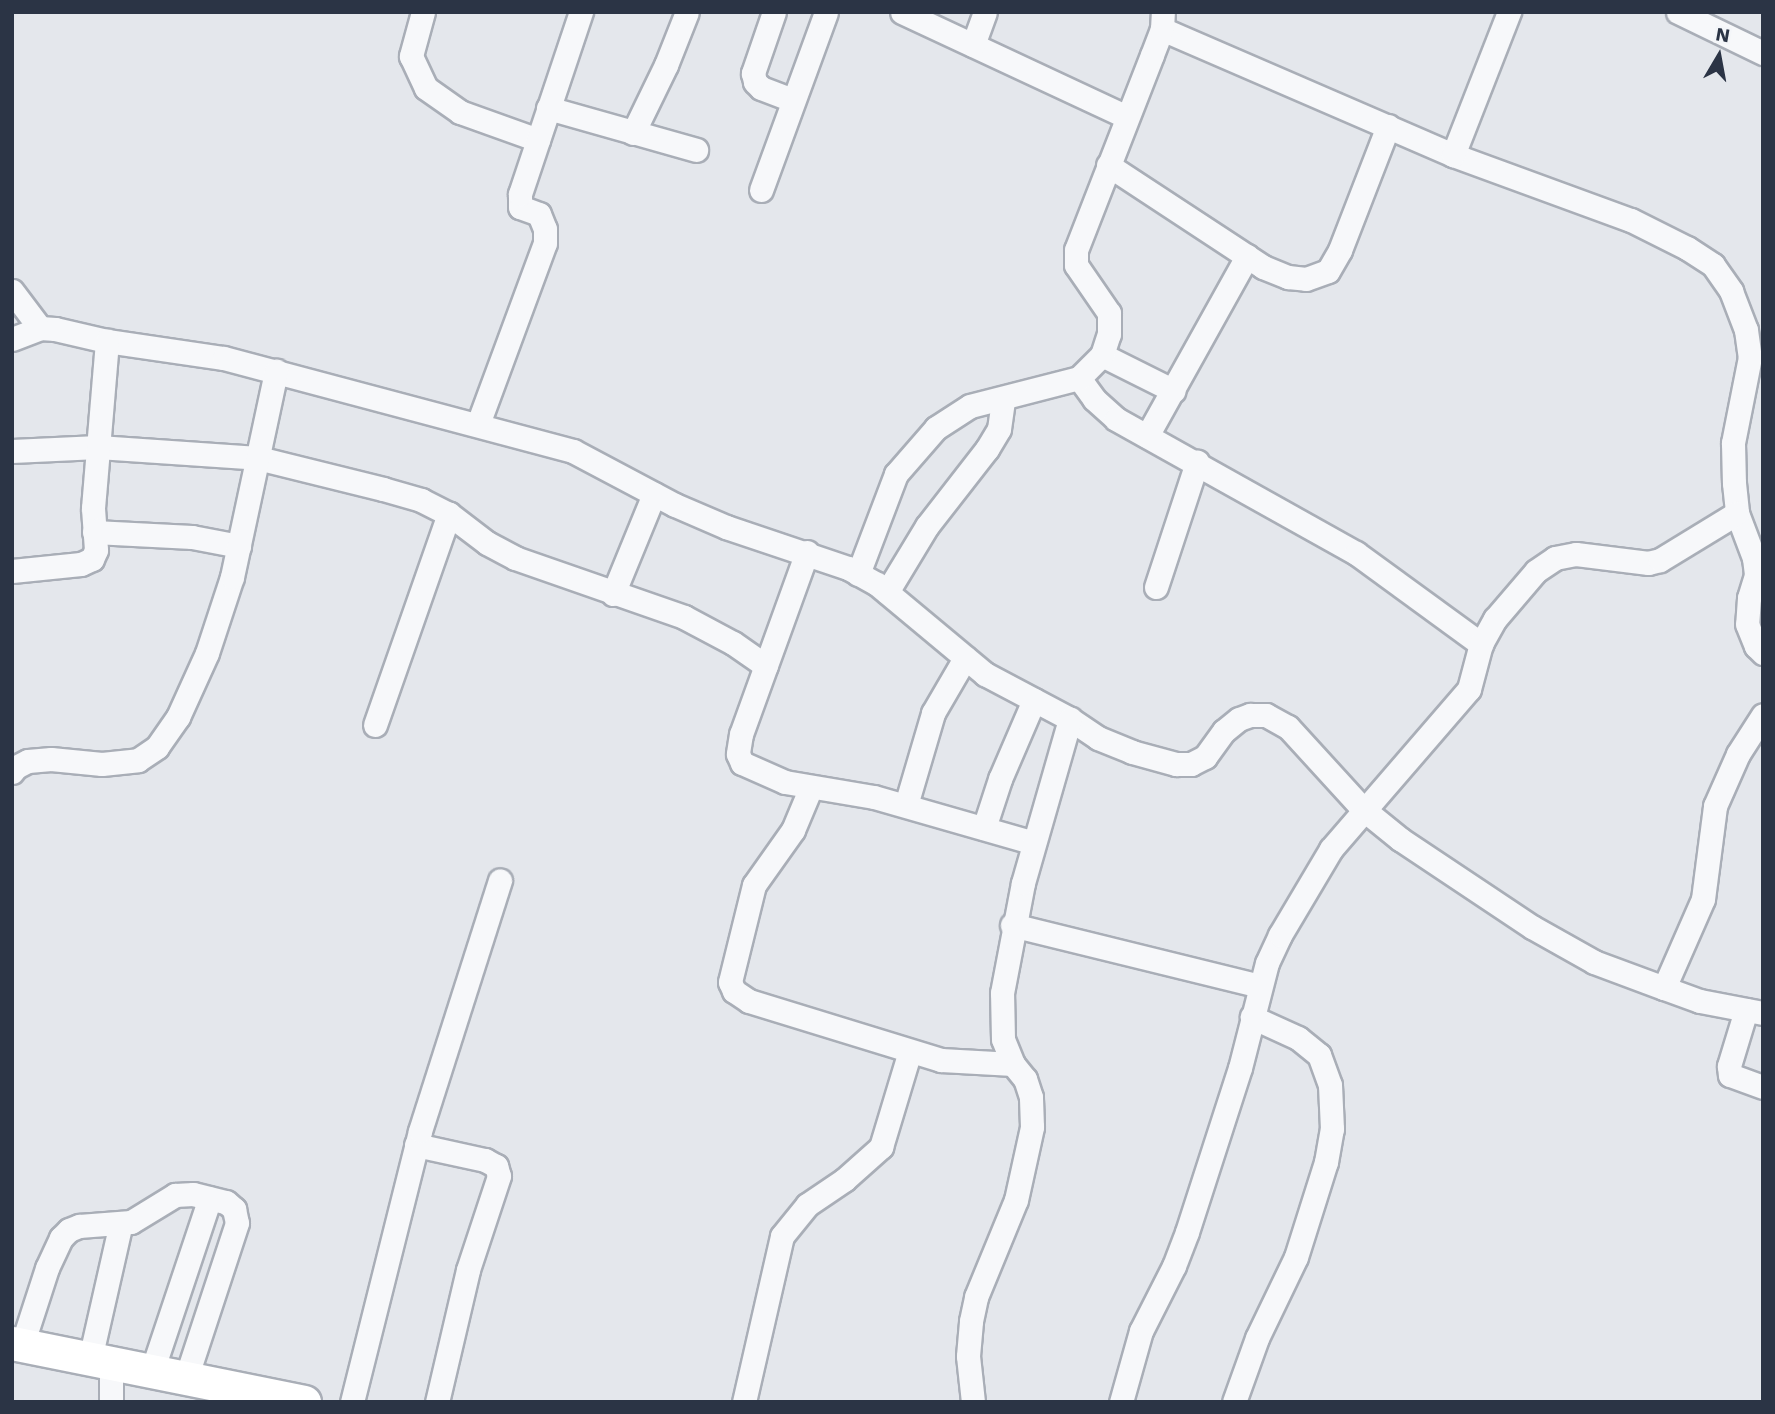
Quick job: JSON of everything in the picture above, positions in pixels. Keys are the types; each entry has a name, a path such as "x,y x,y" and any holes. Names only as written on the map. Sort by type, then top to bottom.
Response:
{"main road":[{"path":"17,1344 304,1402"}],"street":[{"path":"423,12 411,56 426,88 460,112 538,141"},
{"path":"478,424 545,243 545,229 539,214 520,207 520,194 581,12"},
{"path":"633,133 666,65 687,12"},
{"path":"774,12 753,73 755,82 761,88 792,100"},
{"path":"761,190 826,12"},
{"path":"902,12 1127,117"},
{"path":"973,45 985,12"},
{"path":"1453,155 1509,12"},
{"path":"1678,12 1763,53"},
{"path":"858,574 896,474 914,450 958,411 1079,377 1102,355 1111,324 1109,313 1076,265 1076,250 1163,21 1453,155 1631,220 1687,248 1713,265 1731,291 1746,330 1750,356 1734,443 1737,513 1754,558 1756,575 1749,598 1747,624 1756,646 1763,653"},
{"path":"548,108 696,150"},
{"path":"1108,165 1247,256 1288,277 1306,279 1328,271 1340,250 1388,126"},
{"path":"1147,436 1247,256"},
{"path":"12,291 40,328"},
{"path":"12,339 40,328 224,358 573,450 654,494 726,527 807,552 858,574 887,592 985,674 1098,737 1132,752 1176,764 1191,764 1205,757 1224,731 1239,719 1250,715 1266,715 1288,727 1363,809 1400,839 1532,928 1594,962 1700,1001 1754,1012 1728,1066 1730,1075 1763,1087"},
{"path":"12,571 81,564 92,559 96,550 94,532 98,447 107,341"},
{"path":"1102,355 1174,391"},
{"path":"12,772 16,766 28,761 51,759 102,764 138,760 157,747 178,717 207,653 239,546 276,370"},
{"path":"1079,377 1104,410 1356,553 1481,644"},
{"path":"887,592 927,526 987,449 999,429 1003,399"},
{"path":"12,451 98,447 258,458 383,489 421,500 449,514 487,543 515,558 684,617 733,643 766,666"},
{"path":"1156,586 1197,462"},
{"path":"613,594 654,494"},
{"path":"1121,1402 1141,1331 1174,1266 1187,1232 1240,1068 1260,986 1280,934 1331,849 1469,689 1481,644 1495,619 1536,571 1555,558 1576,554 1648,563 1680,549 1737,513"},
{"path":"375,724 449,514"},
{"path":"94,532 192,537 239,546"},
{"path":"807,552 741,734 738,754 742,763 763,774 811,787 906,805 1034,843"},
{"path":"906,805 926,731 946,688 965,658"},
{"path":"984,828 999,779 1034,700"},
{"path":"1664,988 1703,899 1715,806 1738,754 1763,715"},
{"path":"972,1402 968,1356 976,1297 1016,1200 1032,1127 1031,1097 1025,1079 1013,1064 1003,1039 1002,993 1012,925 1070,719"},
{"path":"811,787 793,830 754,885 730,982 734,991 749,1001 941,1060 970,1064 1013,1064"},
{"path":"352,1402 440,1060 500,880"},
{"path":"1012,925 1260,986"},
{"path":"1234,1402 1257,1338 1296,1257 1326,1162 1332,1129 1330,1085 1319,1055 1298,1038 1252,1017"},
{"path":"744,1402 782,1236 807,1205 844,1180 881,1147 910,1051"},
{"path":"416,1145 485,1160 496,1166 499,1176 468,1270 437,1402"},
{"path":"17,1344 61,1238 79,1226 131,1222 175,1195 193,1194 226,1202 234,1209 237,1223 186,1378"},
{"path":"152,1371 210,1198"},
{"path":"111,1402 100,1361 121,1223"}]}
